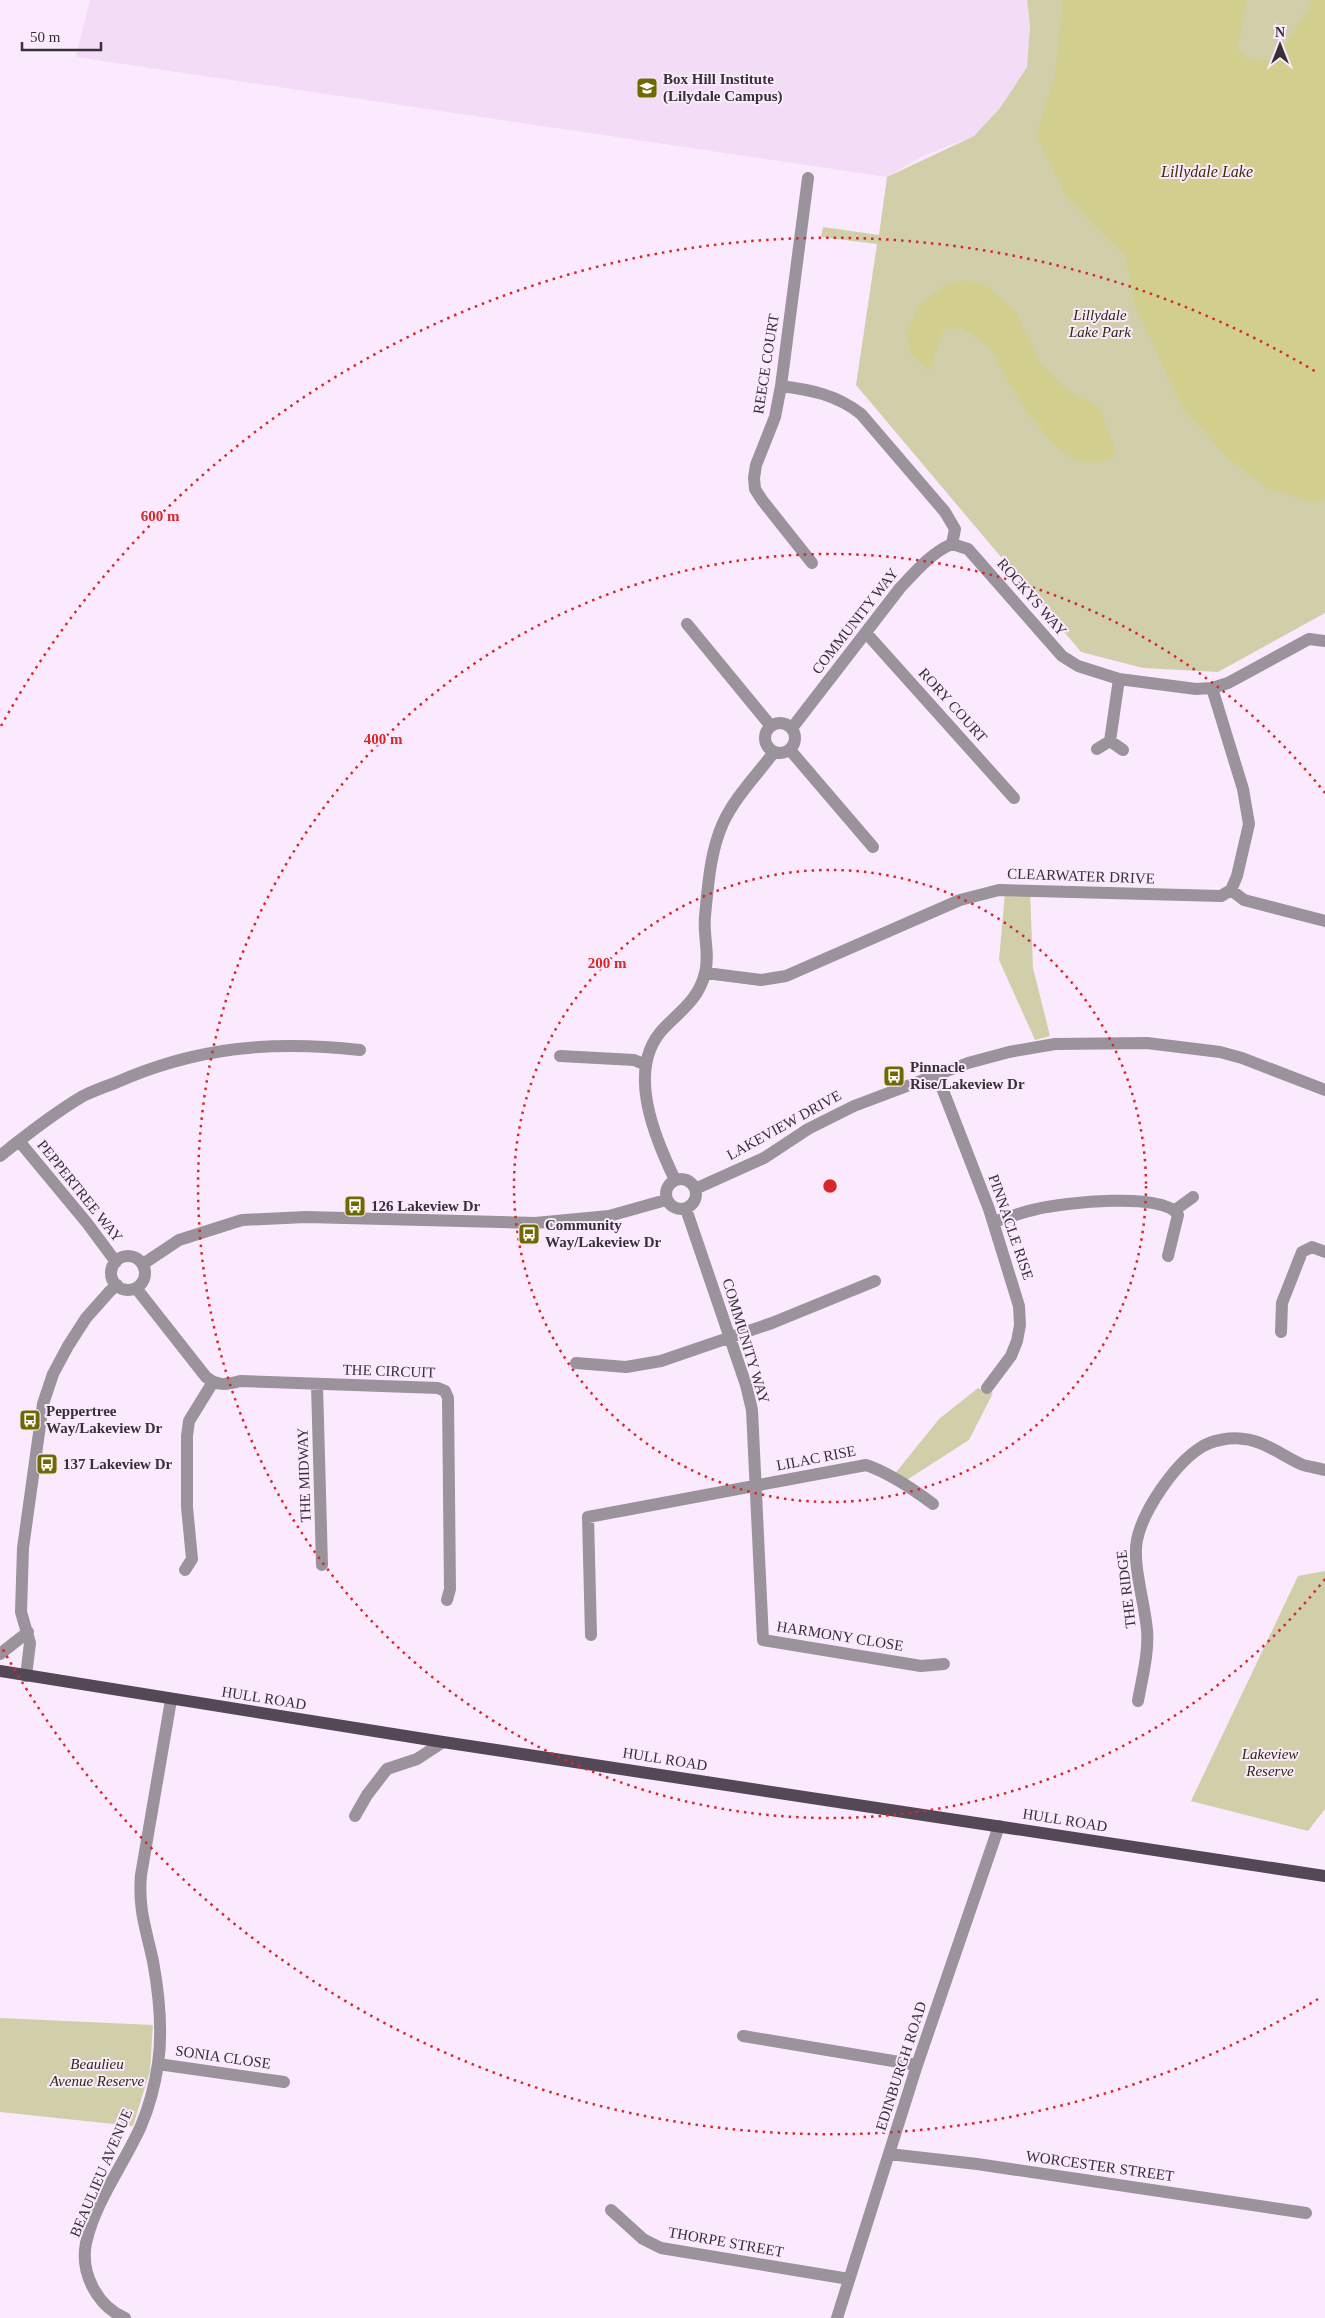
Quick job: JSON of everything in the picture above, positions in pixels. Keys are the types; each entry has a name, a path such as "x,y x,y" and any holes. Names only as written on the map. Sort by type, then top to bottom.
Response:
{"main road":[{"name":"HULL ROAD","path":"0,1671 443,1742 1325,1876"}],"street":[{"name":"REECE COURT","path":"808,178 776,417 756,465 754,478 755,489 762,500 812,563"},
{"path":"781,386 830,395 847,403 861,414 945,512 954,529 952,544"},
{"name":"COMMUNITY WAY","path":"792,728 913,574 943,547 952,544"},
{"name":"ROCKYS WAY","path":"952,544 968,549 1062,656 1078,666 1119,679 1196,689 1212,688 1228,683 1309,639 1325,641"},
{"path":"686,624 770,725"},
{"name":"RORY COURT","path":"867,634 1014,798"},
{"path":"1110,741 1119,679"},
{"path":"1212,688 1243,789 1249,824 1231,890 1244,900 1325,920"},
{"path":"778,722 786,723 792,728 796,735 795,743 790,750 783,753 774,752 766,745 764,734 770,725 778,722"},
{"path":"1097,749 1110,741"},
{"path":"1110,741 1123,750"},
{"path":"790,750 873,847"},
{"path":"675,1180 655,1137 645,1086 646,1065 656,1039 664,1028 696,996 706,973 708,948 705,919 712,858 717,841 731,808 774,752"},
{"name":"CLEARWATER DRIVE","path":"706,973 761,980 786,976 960,900 999,890 1200,896 1221,896 1231,890"},
{"name":"LAKEVIEW DRIVE","path":"695,1189 764,1158 808,1129 838,1113 968,1063 1009,1052 1054,1044 1147,1043 1204,1050 1242,1058 1325,1090"},
{"path":"0,1156 84,1096 140,1071 188,1058 252,1046 322,1046 360,1050"},
{"path":"560,1056 634,1060 646,1065"},
{"name":"PINNACLE RISE","path":"937,1075 993,1222 1019,1306 1020,1325 1011,1356 987,1388"},
{"name":"PEPPERTREE WAY","path":"19,1141 87,1223 116,1262"},
{"path":"675,1180 686,1180 695,1189 694,1202 686,1209 675,1209 666,1200 667,1188 675,1180"},
{"path":"1175,1210 1193,1197"},
{"path":"143,1264 179,1240 242,1220 306,1217 536,1224 609,1216 666,1200"},
{"path":"993,1222 1036,1209 1100,1201 1155,1204 1175,1210 1178,1215 1168,1256"},
{"name":"COMMUNITY WAY","path":"686,1209 746,1385 752,1410 755,1486"},
{"path":"1281,1332 1282,1303 1302,1252 1312,1248 1325,1252"},
{"path":"130,1256 140,1260 143,1264 145,1275 141,1284 136,1288 126,1290 117,1285 112,1276 116,1262 130,1256"},
{"path":"576,1363 626,1366 661,1361 772,1323 875,1282"},
{"path":"26,1676 30,1643 21,1612 23,1548 42,1404 53,1374 68,1346 86,1318 117,1285"},
{"path":"136,1288 206,1377 213,1382 189,1421 186,1436 187,1507 192,1560 185,1570"},
{"name":"THE CIRCUIT","path":"213,1382 222,1384 240,1381 438,1388 445,1391 448,1398 450,1590 447,1600"},
{"name":"THE MIDWAY","path":"317,1385 322,1565"},
{"name":"THE RIDGE","path":"1138,1701 1148,1632 1137,1568 1136,1540 1146,1515 1161,1490 1184,1461 1202,1446 1222,1440 1244,1438 1264,1444 1305,1466 1325,1470"},
{"name":"LILAC RISE","path":"591,1635 588,1517 866,1465 875,1468 910,1488 933,1504"},
{"name":"HARMONY CLOSE","path":"755,1486 764,1640 921,1666 944,1664"},
{"path":"0,1654 28,1632"},
{"name":"BEAULIEU AVENUE","path":"125,2318 115,2314 97,2296 90,2282 85,2252 87,2241 99,2210 141,2125 158,2064 160,2038 157,1988 139,1898 141,1875 172,1700"},
{"path":"355,1816 366,1795 387,1769 417,1759 443,1742"},
{"name":"EDINBURGH ROAD","path":"838,2318 916,2065 999,1826"},
{"path":"743,2036 916,2065"},
{"name":"SONIA CLOSE","path":"158,2064 284,2082"},
{"name":"WORCESTER STREET","path":"889,2154 978,2164 1306,2213"},
{"name":"THORPE STREET","path":"611,2210 643,2239 661,2248 849,2279"}],"shaded area":[{"name":"Box Hill Institute (Lilydale Campus)","path":"90,0 1027,0 1030,25 1027,67 1000,108 974,136 923,156 887,177 76,57"}],"green space":[{"name":"Lillydale Lake Park","path":"1027,0 1325,0 1325,613 1218,672 1143,668 1081,652 856,385 877,244 821,237 823,227 879,235 887,177 974,136 1000,108 1027,67 1030,25"},
{"path":"1030,890 1033,968 1050,1036 1035,1040 999,960 1005,893"},
{"path":"978,1388 993,1393 969,1440 905,1481 893,1476 939,1419"},
{"name":"Lakeview Reserve","path":"1325,1571 1325,1809 1308,1831 1191,1801 1298,1576"},
{"name":"Beaulieu Avenue Reserve","path":"0,2018 153,2025 150,2071 133,2126 0,2112"}],"water":[{"name":"Lillydale Lake","path":"1063,0 1247,0 1237,49 1249,60 1274,61 1314,0 1325,0 1325,499 1315,502 1270,490 1227,457 1182,407 1135,306 1126,257 1065,194 1036,135 1055,75"},
{"path":"968,280 986,286 1016,312 1039,361 1064,388 1099,408 1116,450 1113,458 1094,463 1072,459 1050,440 1021,403 989,346 962,328 944,329 929,371 910,353 907,333 919,305 945,285"}],"place":[{"name":"Box Hill Institute (Lilydale Campus)","path":"647,88"},
{"name":"Pinnacle Rise/Lakeview Dr","path":"894,1076"},
{"name":"126 Lakeview Dr","path":"355,1206"},
{"name":"Community Way/Lakeview Dr","path":"529,1234"},
{"name":"Peppertree Way/Lakeview Dr","path":"30,1420"},
{"name":"137 Lakeview Dr","path":"47,1464"}]}
